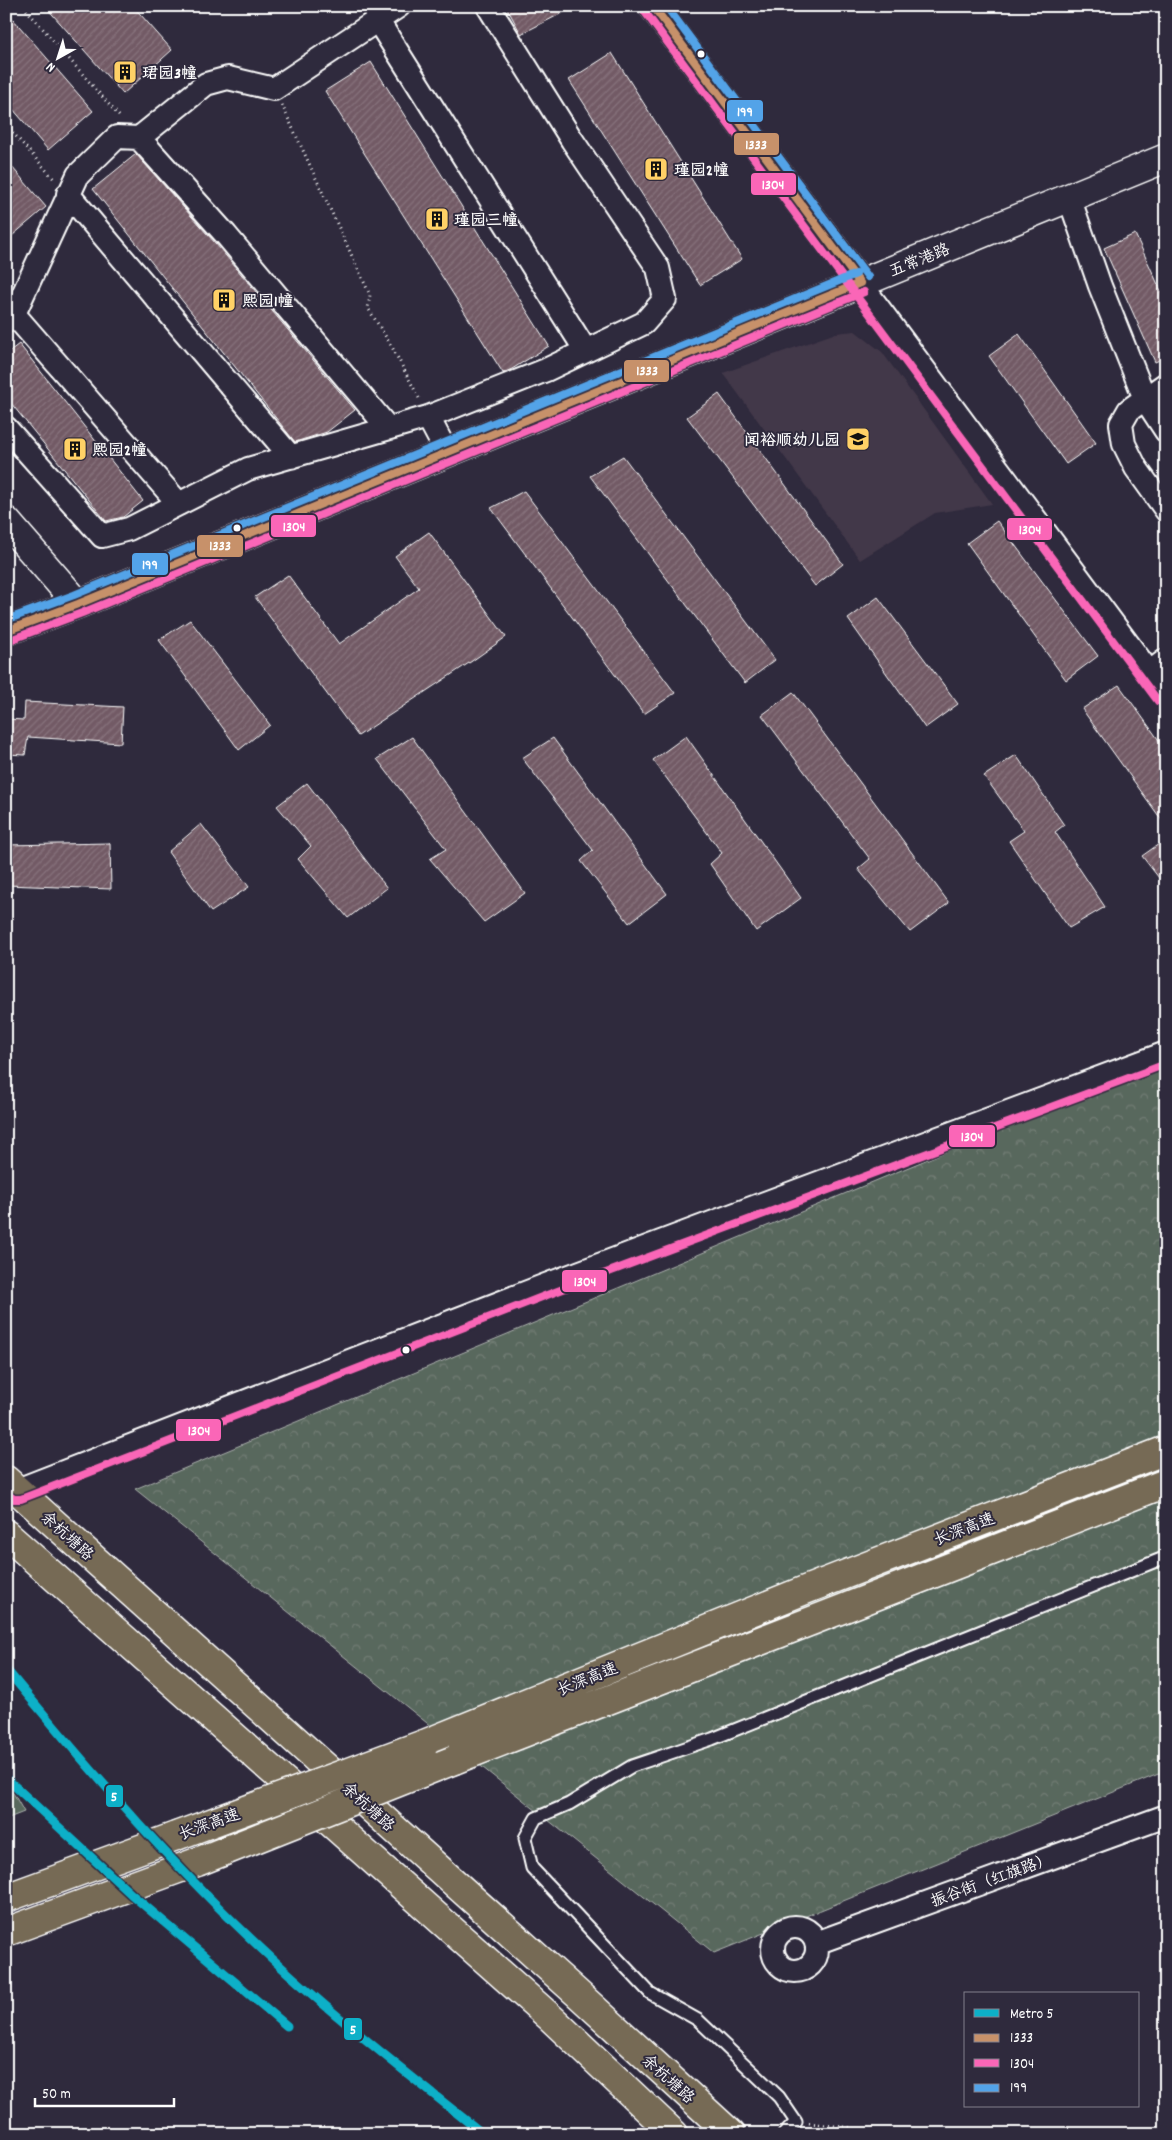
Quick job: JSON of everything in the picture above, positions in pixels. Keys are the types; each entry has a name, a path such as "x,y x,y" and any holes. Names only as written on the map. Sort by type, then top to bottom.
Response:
{"main road":[{"name":"长深高速","path":"6,1898 424,1744 804,1590 1166,1450"},
{"name":"长深高速","path":"6,1932 196,1862 1166,1483"},
{"name":"余杭塘路","path":"11,1485 577,1993 730,2134"},
{"path":"6,1534 544,2011 674,2134"},
{"path":"6,1884 135,1851"},
{"path":"6,1942 139,1882"}],"street":[{"path":"179,504 9,313 78,175 117,137 139,138 206,84 228,78 274,89 398,6"},
{"path":"6,428 102,536 130,529 248,469 428,417 546,370 644,323 664,299 658,268 572,140 488,6"},
{"path":"653,6 860,283 1158,667 1166,695"},
{"path":"378,21 586,351"},
{"path":"139,138 226,236 388,428"},
{"name":"五常港路","path":"6,631 78,604 1166,158"},
{"path":"68,194 290,456"},
{"path":"1069,197 1100,286 1145,399 1166,431"},
{"path":"1166,384 1130,410 1121,424 1124,444 1136,468 1166,510"},
{"path":"428,417 446,453"},
{"path":"6,521 78,604"},
{"path":"11,1485 1166,1053"},
{"name":"振谷街（红旗路）","path":"816,1943 1166,1816"}],"lane":[{"path":"784,2134 796,2122 779,2097 698,2020 650,1993 532,1868 525,1838 536,1818 569,1804 632,1766 712,1739 1166,1557"}],"path":[{"path":"23,6 139,138"},
{"path":"274,89 370,295 368,308 392,346 428,417"},
{"path":"6,125 68,194"},
{"path":"796,2122 853,2128 862,2134"}],"shaded area":[{"name":"闻裕顺幼儿园","path":"855,331 882,352 992,504 935,513 860,560 723,373 836,333"}],"green space":[{"path":"1166,1060 1166,1771 714,1953 135,1489"},
{"path":"6,1780 24,1812 6,1819"}],"building":[{"name":"珺园3幢","path":"45,6 133,6 172,50 123,94"},
{"path":"506,6 576,6 521,34"},
{"path":"6,11 93,111 48,150 6,101"},
{"name":"瑾园2幢","path":"612,53 742,259 700,285 569,80"},
{"name":"瑾园三幢","path":"371,62 549,346 503,373 325,91"},
{"name":"熙园1幢","path":"136,154 216,244 355,410 327,432 295,442 93,189"},
{"path":"6,160 46,207 6,241"},
{"path":"1135,234 1166,302 1166,357 1155,362 1104,248"},
{"path":"1019,334 1096,443 1066,464 989,356"},
{"name":"熙园2幢","path":"19,344 143,501 123,517 106,521 6,397 6,354"},
{"path":"719,394 843,564 815,586 687,417"},
{"path":"623,456 775,660 745,683 590,476"},
{"path":"524,491 675,693 644,714 491,508"},
{"path":"997,521 1098,656 1066,680 967,543"},
{"path":"429,532 506,637 358,736 255,597 288,575 339,644 419,588 395,556"},
{"path":"878,597 958,704 925,728 848,619"},
{"path":"190,620 270,725 239,750 159,640"},
{"path":"1119,685 1166,750 1166,826 1082,709"},
{"path":"793,692 949,903 910,932 858,869 870,859 762,715"},
{"path":"25,702 123,707 121,743 28,737 25,755 6,754 6,719 24,720"},
{"path":"686,736 801,898 756,931 710,864 722,853 653,760"},
{"path":"412,737 525,893 484,922 430,859 446,849 377,759"},
{"path":"553,738 667,894 629,923 581,861 593,850 522,758"},
{"path":"1016,755 1064,825 1055,832 1105,907 1069,928 1009,841 1024,831 984,776"},
{"path":"307,783 387,888 348,918 298,859 311,846 277,806"},
{"path":"201,824 249,887 211,912 168,852"},
{"path":"1166,839 1166,887 1142,856"},
{"path":"110,843 111,889 6,885 6,845"}],"metro line":[{"name":"5","path":"6,1669 123,1806 216,1905 276,1962 334,2013 483,2134"},
{"name":"5","path":"6,1778 131,1894 287,2026"}],"transit line":[{"name":"1333","path":"653,6 860,283"},
{"name":"199","path":"666,6 868,277"},
{"name":"1304","path":"645,12 1158,701"},
{"name":"199","path":"6,620 74,595 856,274"},
{"name":"1333","path":"6,631 78,604 860,283"},
{"name":"1304","path":"10,640 82,613 864,292"},
{"name":"1304","path":"6,1494 14,1499 21,1499 547,1295 1166,1064"}],"place":[{"name":"珺园3幢","path":"125,72"},
{"name":"瑾园2幢","path":"656,169"},
{"name":"瑾园三幢","path":"437,219"},
{"name":"熙园1幢","path":"224,300"},
{"name":"闻裕顺幼儿园","path":"858,439"},
{"name":"熙园2幢","path":"75,449"}]}
